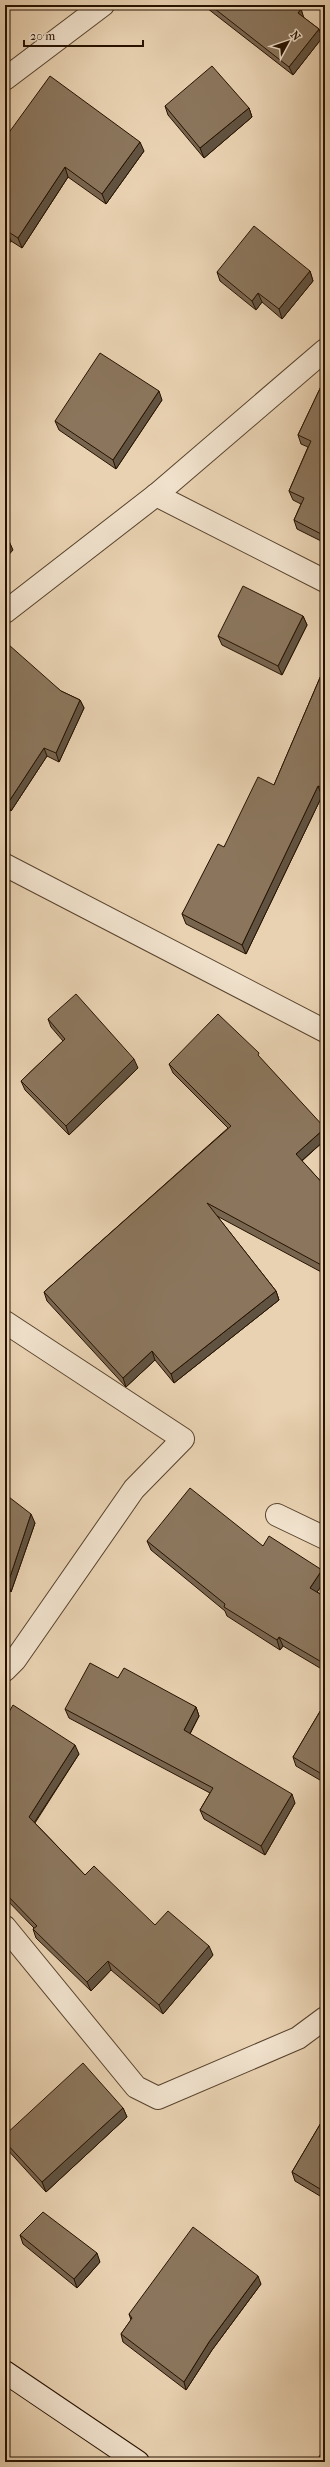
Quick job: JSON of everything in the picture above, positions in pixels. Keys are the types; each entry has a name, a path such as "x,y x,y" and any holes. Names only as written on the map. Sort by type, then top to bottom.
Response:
{"street":[{"path":"5,79 103,5"},
{"path":"5,612 156,495 325,350"},
{"path":"156,495 325,581"},
{"path":"5,865 325,1031"},
{"path":"5,1322 183,1439 134,1489 16,1660 5,1670"},
{"path":"277,1515 325,1538"},
{"path":"5,1927 136,2087 158,2098 298,2038 325,2018"},
{"path":"5,2372 138,2462"}],"building":[{"path":"210,5 295,5 301,9 298,13 319,29 289,67"},
{"path":"212,66 249,108 200,148 165,106"},
{"path":"50,76 140,142 102,194 65,167 18,238 7,231 5,234 5,138"},
{"path":"254,226 310,271 279,309 258,293 252,301 217,272"},
{"path":"100,353 159,391 113,460 55,421"},
{"path":"325,378 325,536 294,520 304,498 289,491 311,441 298,435"},
{"path":"5,538 9,541 5,546"},
{"path":"243,586 303,616 278,666 218,636"},
{"path":"9,645 61,691 80,700 56,753 44,748 8,803 5,801 5,649"},
{"path":"325,666 325,789 318,786 242,945 182,914 218,844 224,847 258,777 274,785"},
{"path":"76,994 134,1059 66,1126 21,1081 65,1039 48,1019"},
{"path":"218,1014 259,1053 258,1055 325,1128 296,1154 325,1186 325,1267 207,1203 276,1291 171,1374 152,1351 123,1378 44,1292 231,1126 169,1064"},
{"path":"190,1488 263,1546 269,1536 322,1570 310,1588 325,1597 325,1664 279,1637 277,1640 224,1607 225,1604 147,1541"},
{"path":"5,1494 31,1514 8,1583 5,1581"},
{"path":"90,1663 118,1678 124,1668 196,1707 184,1730 292,1794 261,1846 200,1810 213,1788 65,1709"},
{"path":"325,1703 325,1776 293,1757"},
{"path":"13,1705 75,1745 29,1817 85,1875 94,1866 155,1925 168,1911 209,1946 159,2005 108,1961 87,1982 33,1929 37,1926 5,1893 5,1719"},
{"path":"83,2063 123,2108 42,2182 5,2142 5,2135"},
{"path":"325,2116 325,2192 292,2172"},
{"path":"43,2212 97,2253 74,2279 20,2235"},
{"path":"193,2227 258,2276 209,2342 184,2382 121,2334 132,2318 129,2314"},
{"path":"325,2447 325,2462 316,2462"}]}
